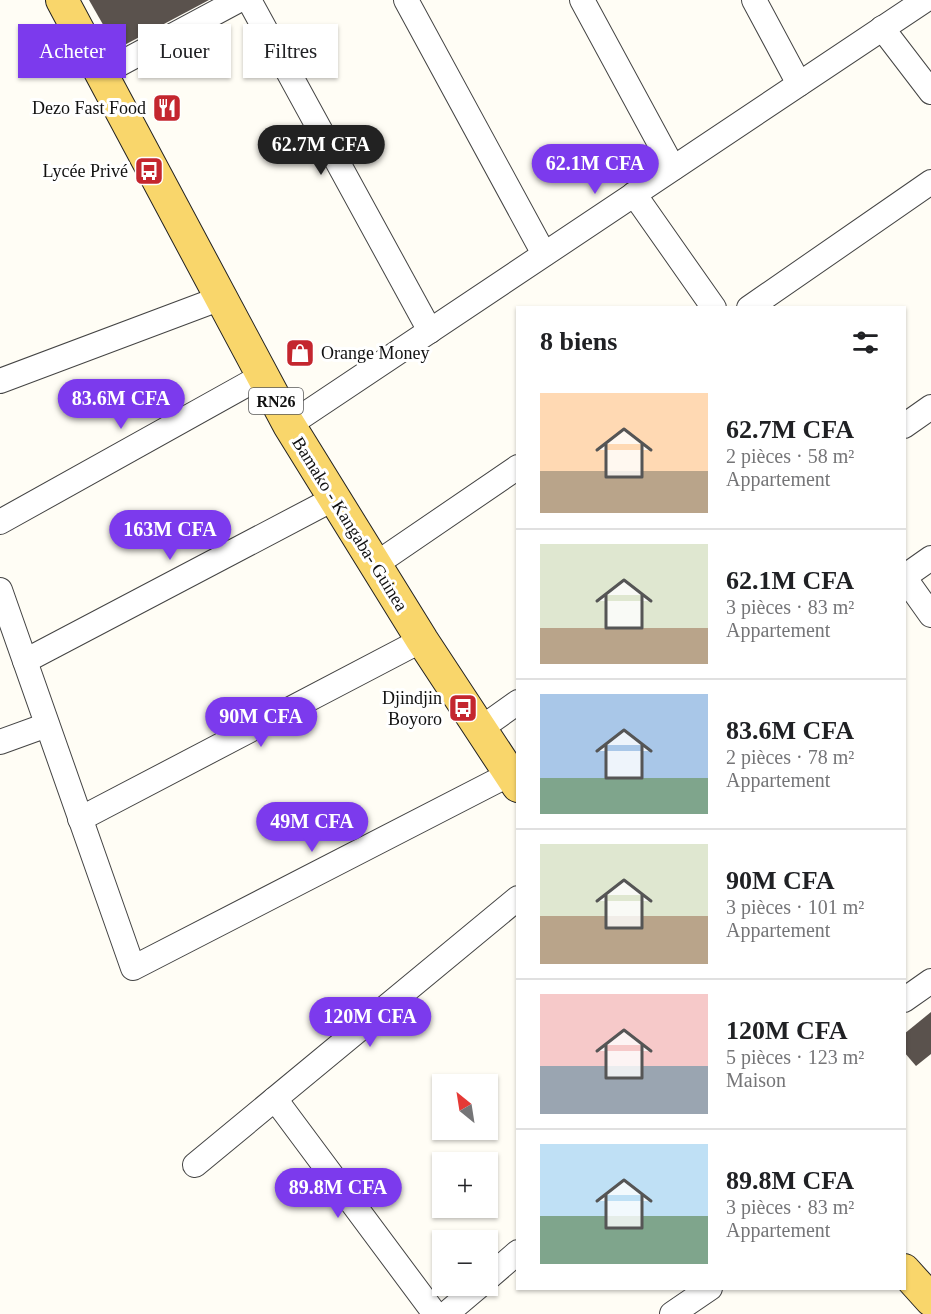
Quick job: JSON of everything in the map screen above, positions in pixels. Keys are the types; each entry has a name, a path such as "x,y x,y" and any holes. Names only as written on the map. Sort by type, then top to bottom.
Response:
{"main road":[{"name":"Bamako - Kangaba- Guinea","path":"62,0 75,24"},
{"name":"Bamako - Kangaba- Guinea","path":"103,78 289,425 422,640 514,780"},
{"path":"906,1272 931,1300"}],"street":[{"path":"126,61 239,0"},
{"path":"249,0 430,331"},
{"path":"406,0 544,255"},
{"path":"582,0 674,168"},
{"path":"754,0 799,84"},
{"path":"289,425 882,28 900,7 925,0"},
{"path":"882,28 931,92"},
{"path":"752,306 931,182"},
{"path":"634,194 713,306"},
{"path":"0,381 221,298"},
{"path":"0,522 262,376"},
{"path":"906,425 931,407"},
{"path":"376,564 516,468"},
{"path":"25,661 335,498"},
{"path":"906,576 931,558"},
{"path":"906,580 931,615"},
{"path":"0,590 133,968 514,780"},
{"path":"80,819 422,640"},
{"path":"480,729 516,703"},
{"path":"0,742 47,725"},
{"path":"195,1165 516,900"},
{"path":"906,999 931,981"},
{"path":"275,1099 435,1314"},
{"path":"498,1269 516,1254"},
{"path":"672,1314 707,1290"},
{"path":"446,1314 467,1296"}],"building":[{"path":"89,0 209,0 164,24 138,24 138,38 126,44 126,24 103,24"},
{"path":"931,1012 931,1054 916,1066 906,1054 906,1032"}],"place":[{"name":"Dezo Fast Food","path":"167,108"},
{"name":"Lycée Privé","path":"149,171"},
{"name":"Orange Money","path":"300,353"},
{"name":"Djindjin Boyoro","path":"463,708"}]}
